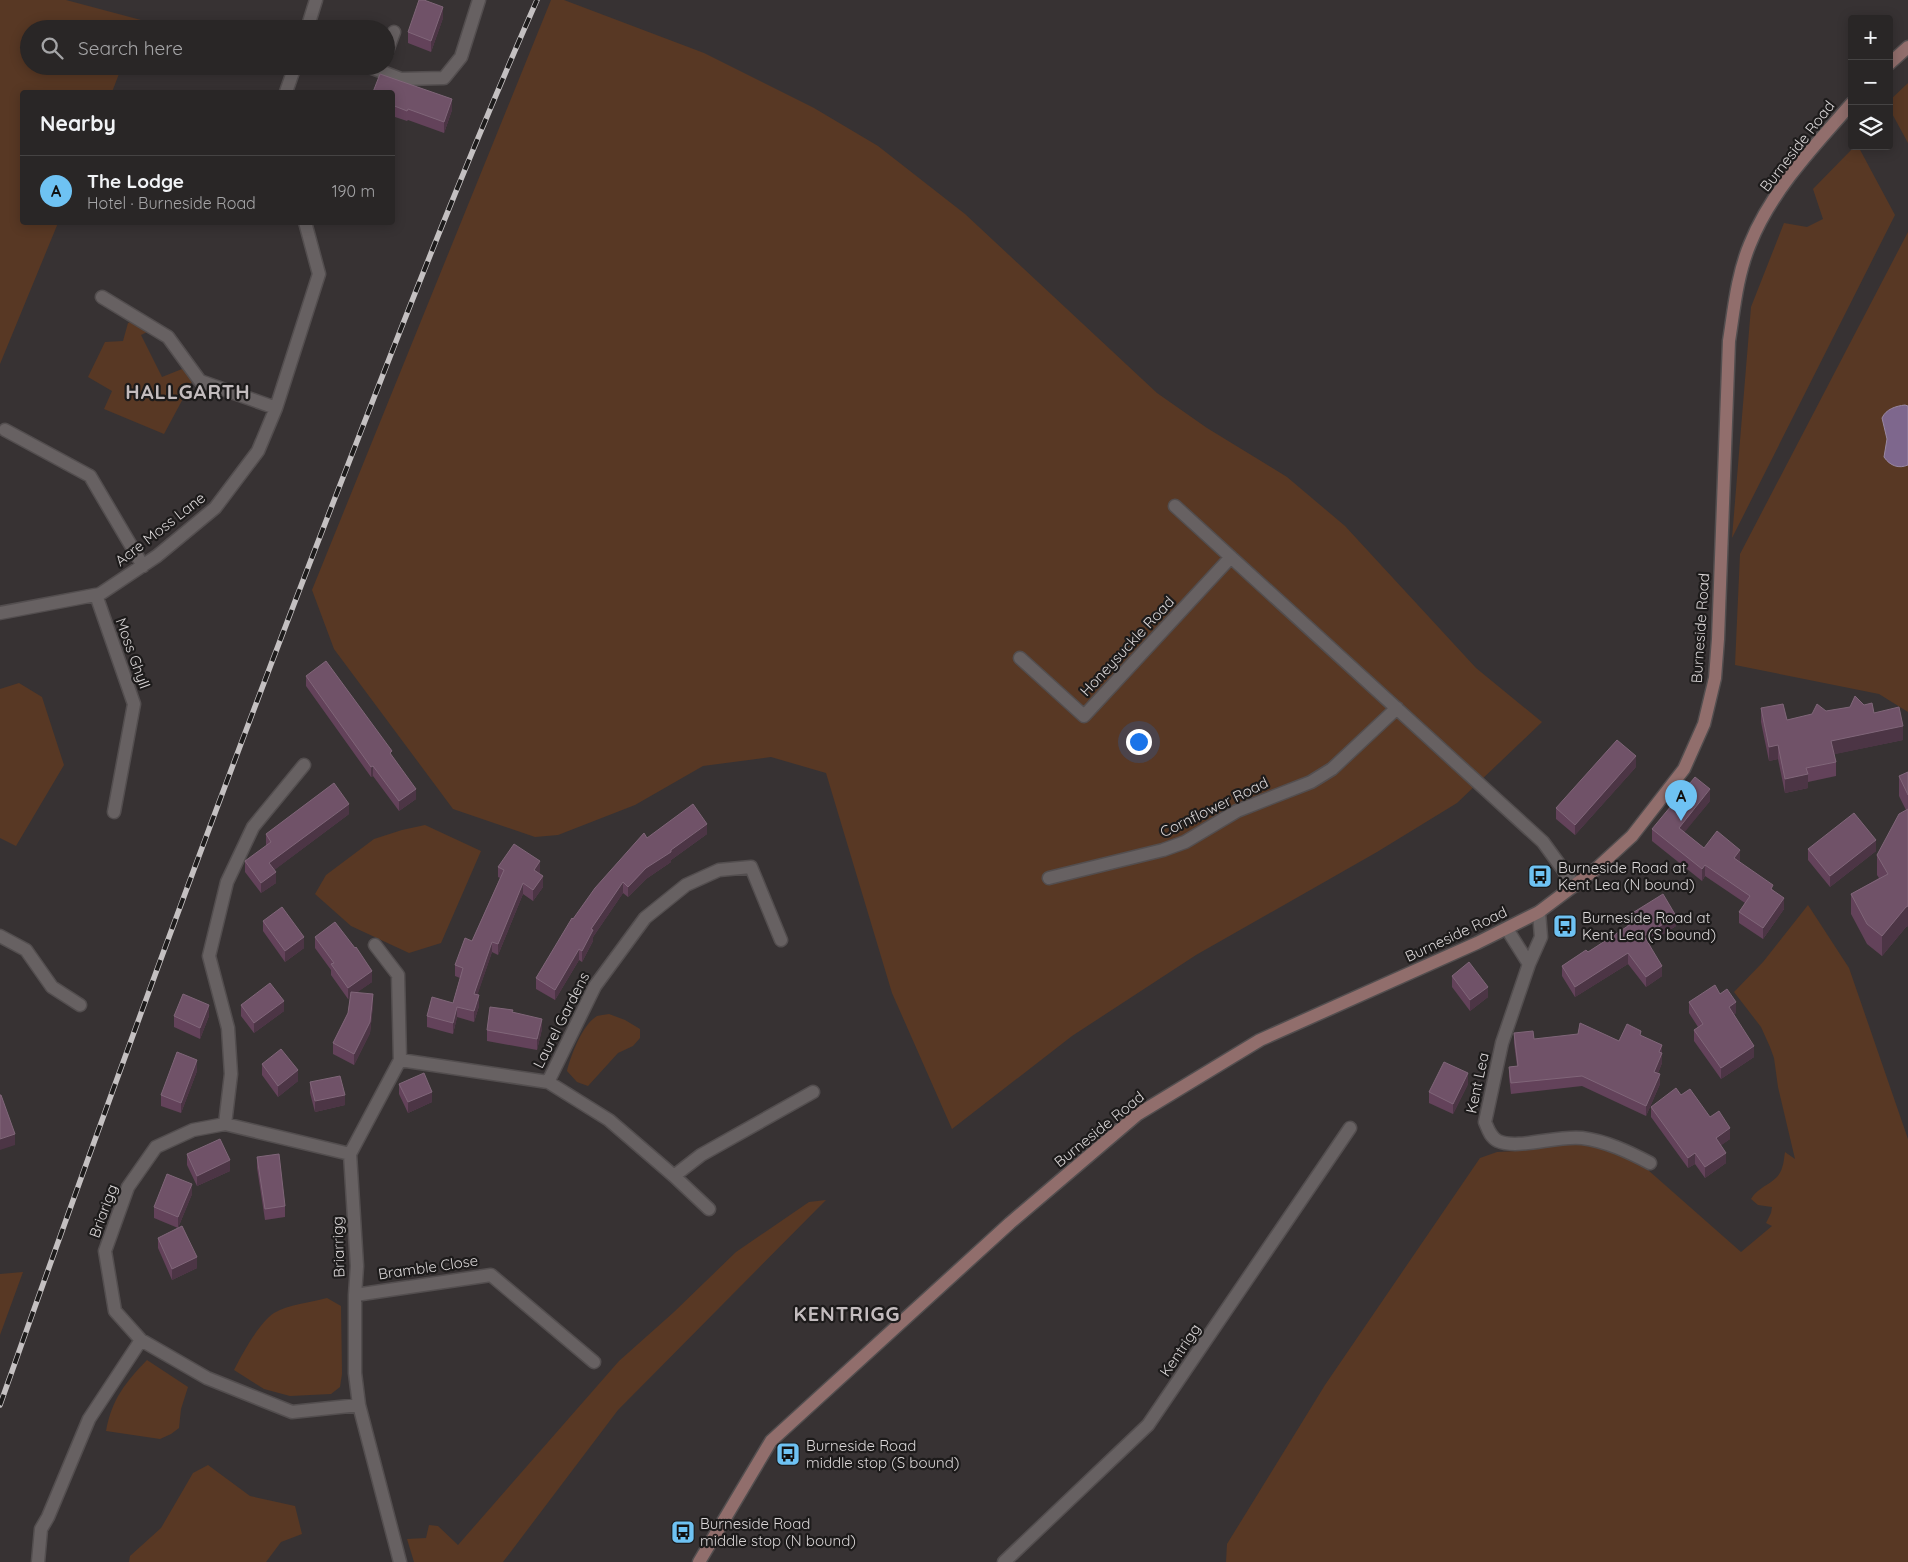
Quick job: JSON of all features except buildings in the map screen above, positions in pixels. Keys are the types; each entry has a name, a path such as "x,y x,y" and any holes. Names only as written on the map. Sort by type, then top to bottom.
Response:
{"street":[{"path":"310,20 316,0"},
{"path":"393,75 401,79 444,78 461,57 478,0"},
{"path":"1893,60 1908,47"},
{"path":"287,90 292,75"},
{"name":"Burneside Road","path":"699,1562 771,1441 1010,1223 1138,1114 1260,1040 1507,929 1539,912 1575,886 1632,836 1657,806 1684,769 1704,724 1714,678 1718,639 1729,341 1735,297 1750,244 1765,215 1782,187 1850,105"},
{"name":"Acre Moss Lane","path":"0,612 100,594 143,566 215,508 258,451 276,408 319,274 306,225"},
{"path":"102,297 168,337 200,381 276,408"},
{"path":"5,430 90,476 143,566"},
{"path":"1175,506 1543,842 1575,886"},
{"name":"Honeysuckle Road","path":"1020,658 1084,716 1231,557"},
{"name":"Moss Ghyll","path":"96,595 134,704 114,812"},
{"name":"Cornflower Road","path":"1049,878 1170,848 1185,842 1237,811 1311,782 1332,769 1397,708"},
{"path":"225,1124 231,1074 228,1028 209,956 227,882 253,827 304,765"},
{"name":"Laurel Gardens","path":"548,1082 595,986 645,918 686,885 719,870 751,867 781,940"},
{"name":"Kent Lea","path":"1539,912 1541,937 1502,1043 1484,1122 1489,1134 1497,1140 1506,1143 1534,1142 1566,1137 1582,1138 1629,1152 1650,1163"},
{"path":"1507,929 1530,964"},
{"path":"0,936 26,950 52,987 80,1006"},
{"path":"350,1154 400,1060 398,975 375,945"},
{"name":"Laurel Gardens","path":"400,1060 548,1082 609,1120 674,1176 708,1209"},
{"path":"674,1176 701,1155 813,1092"},
{"name":"Briarigg","path":"350,1154 225,1124 193,1130 156,1147 128,1187 105,1252 115,1311 141,1340 207,1378 292,1412 359,1405"},
{"name":"Kentrigg","path":"1004,1562 1148,1425 1350,1128"},
{"name":"Briarrigg","path":"350,1154 357,1266 354,1373 359,1405 400,1562"},
{"name":"Bramble Close","path":"355,1295 491,1275 594,1362"},
{"path":"38,1562 41,1529 48,1517 89,1419 141,1340"}],"shaded area":[{"path":"0,0 66,0 141,20 20,20 20,75 119,75 113,90 20,90 20,225 57,225 0,364"},
{"path":"551,0 564,0 704,53 814,108 878,146 965,214 1157,393 1207,428 1287,477 1345,526 1476,668 1542,722 1457,803 1377,852 1196,955 1072,1036 952,1129 892,993 826,773 771,757 703,766 635,805 558,835 535,837 453,809 334,649 312,590"},
{"path":"1908,83 1908,143 1893,115 1893,97"},
{"path":"1851,150 1860,150 1895,215 1732,538 1751,307 1784,223 1807,227 1823,219 1813,189"},
{"path":"1908,232 1908,712 1879,694 1735,665 1740,554"},
{"path":"134,321 151,330 141,335 162,377 182,369 193,380 164,434 104,409 112,391 88,377 105,342 123,341 128,323"},
{"path":"1908,406 1908,465 1898,467 1889,463 1884,457 1887,439 1882,418 1892,408"},
{"path":"19,683 42,697 64,765 16,846 0,838 0,689"},
{"path":"425,825 481,851 441,943 409,953 351,926 315,894 326,875 374,839"},
{"path":"1808,905 1849,968 1908,1139 1908,1562 1226,1562 1227,1544 1325,1385 1480,1158 1497,1152 1517,1151 1561,1143 1600,1148 1624,1157 1648,1170 1741,1252 1772,1226 1766,1223 1772,1207 1758,1205 1751,1199 1780,1173 1785,1152 1795,1159 1778,1087 1774,1058 1770,1047 1761,1027 1734,992 1763,962"},
{"path":"609,1014 625,1020 640,1029 640,1038 633,1046 618,1053 588,1086 577,1082 567,1071 578,1041 592,1020 597,1016"},
{"path":"826,1200 618,1410 503,1562 414,1562 407,1539 426,1538 429,1525 438,1526 458,1545 619,1361 674,1312 736,1252 809,1202"},
{"path":"23,1272 0,1335 0,1274"},
{"path":"327,1298 341,1306 342,1374 340,1387 331,1394 290,1396 264,1389 234,1370 257,1331 274,1313 293,1306"},
{"path":"147,1360 188,1387 181,1409 179,1428 160,1439 106,1431 120,1392"},
{"path":"208,1465 250,1496 295,1506 302,1534 281,1542 266,1562 129,1562 130,1556 161,1528 193,1473"}],"railway":[{"path":"0,1405 171,932 304,579 440,230 537,0"}],"place":[{"name":"The Lodge","path":"1681,821"},
{"name":"Burneside Road at Kent Lea (N bound)","path":"1540,876"},
{"name":"Burneside Road at Kent Lea (S bound)","path":"1565,926"},
{"name":"Burneside Road middle stop (S bound)","path":"788,1454"},
{"name":"Burneside Road middle stop (N bound)","path":"683,1532"}],"district":[{"name":"HALLGARTH","path":"188,391"},
{"name":"KENTRIGG","path":"847,1313"}]}
